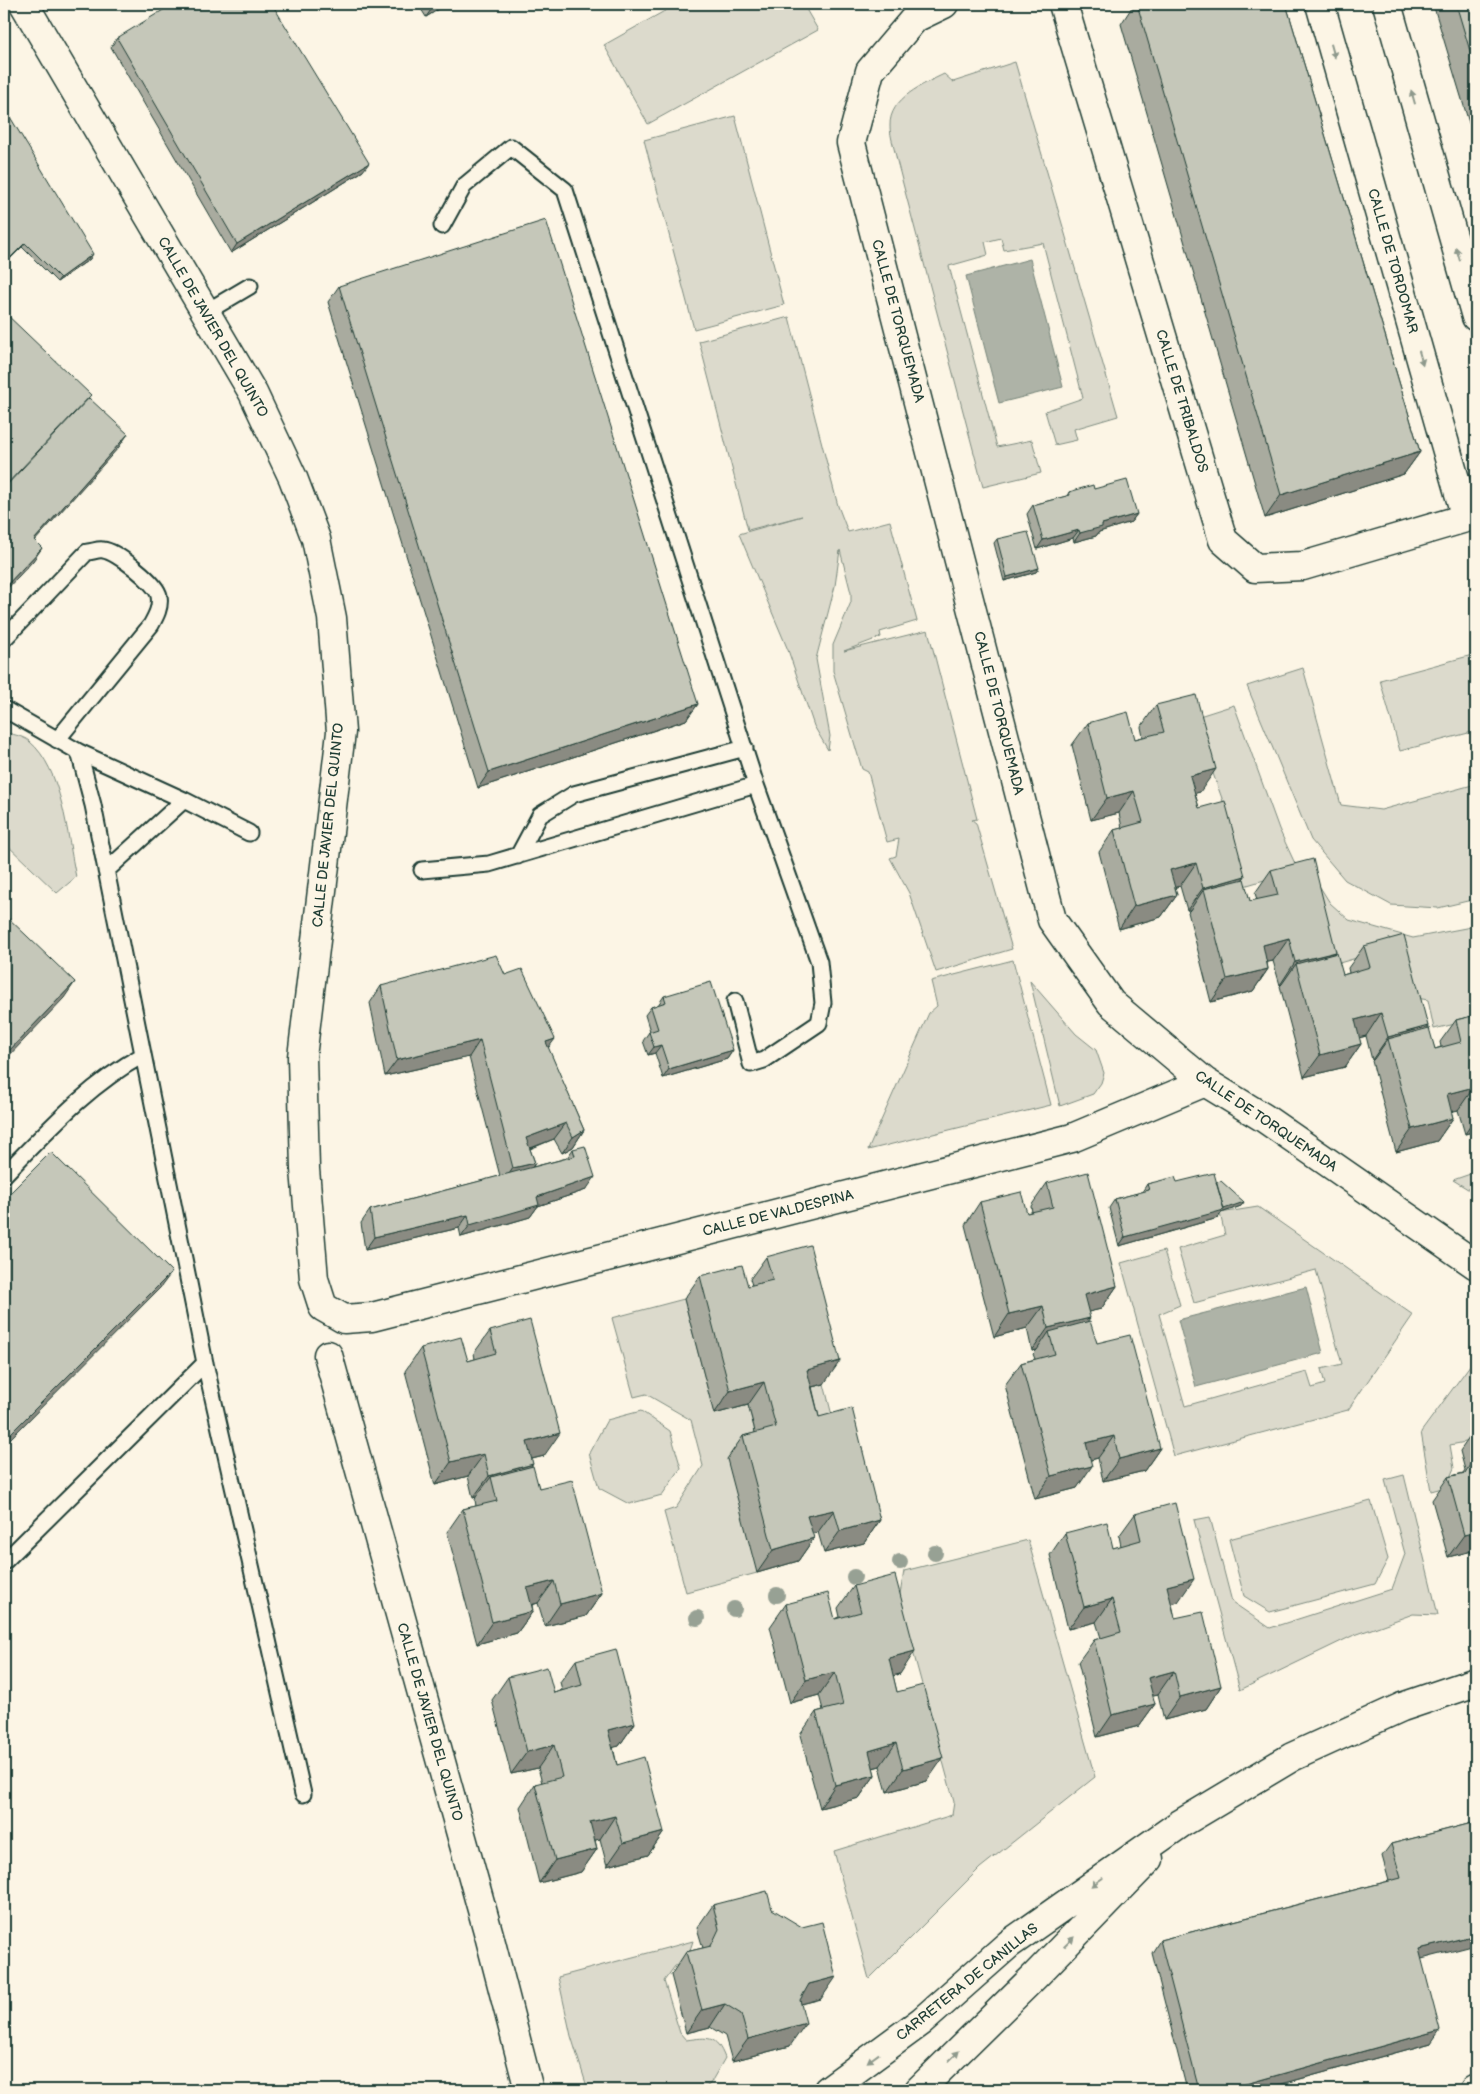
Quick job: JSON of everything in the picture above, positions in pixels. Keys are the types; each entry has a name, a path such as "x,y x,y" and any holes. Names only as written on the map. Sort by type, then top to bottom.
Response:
{"street":[{"name":"CALLE DE JAVIER DEL QUINTO","path":"24,4 253,393 293,478 316,539 332,618 341,732 302,1057 305,1169 314,1279 323,1307 344,1319"},
{"name":"CALLE DE TORQUEMADA","path":"944,4 915,18 870,71 852,143 1052,920 1111,1003 1205,1082 1264,1118 1476,1265"},
{"name":"CALLE DE TRIBALDOS","path":"1062,4 1223,540 1255,568 1303,566 1471,516"},
{"name":"CALLE DE TORDOMAR","path":"1320,4 1471,516"},
{"path":"1387,4 1476,317"},
{"name":"CALLE DE VALDESPINA","path":"344,1319 372,1317 1072,1138 1205,1082"},
{"name":"CALLE DE JAVIER DEL QUINTO","path":"328,1355 486,1926 529,2090"},
{"name":"CARRETERA DE CANILLAS","path":"828,2090 922,2021 1009,1944 1180,1824 1292,1757 1402,1707 1476,1682"},
{"name":"CARRETERA DE CANILLAS","path":"918,2090 1125,1886 1180,1824"}],"lane":[{"path":"442,226 464,186 511,147 566,190 756,785 819,962 823,1003 819,1023 764,1060 752,1064 735,1001"},
{"path":"206,312 250,286"},
{"path":"4,639 87,552 103,550 114,553 150,581 159,594 159,610 151,625 57,740"},
{"path":"4,709 79,752 184,800 249,833"},
{"path":"518,856 540,815 574,794 744,748"},
{"path":"79,752 106,871 205,1363 304,1794"},
{"path":"422,870 489,864 756,785"},
{"path":"106,871 184,800"},
{"path":"4,1175 74,1104 115,1070 143,1055"},
{"path":"4,1562 205,1363"}],"shaded area":[{"path":"677,4 803,4 818,30 648,124 604,45"},
{"path":"1015,62 1118,416 1074,429 1077,440 1055,445 1045,411 1083,398 1043,243 1004,250 1001,238 985,242 988,255 949,266 997,447 1032,440 1041,473 983,487 897,161 890,126 891,116 895,107 909,93 927,82 944,74 953,82"},
{"path":"735,116 784,305 694,329 644,140"},
{"path":"1030,259 1063,387 999,403 966,276"},
{"path":"789,317 838,506 848,532 890,521 917,621 880,632 881,637 844,651 928,630 977,819 972,820 976,823 1012,949 936,972 909,893 890,858 896,856 899,839 887,842 868,772 862,769 833,671 833,645 851,602 851,593 840,550 835,586 816,659 830,736 828,750 814,726 788,650 739,534 802,516 748,530 699,341"},
{"path":"1476,654 1476,731 1400,751 1380,680"},
{"path":"1303,668 1341,805 1381,810 1476,784 1476,899 1438,908 1391,905 1345,880 1311,840 1247,686"},
{"path":"1234,705 1279,829 1298,870 1244,886 1224,804 1193,718"},
{"path":"4,732 26,739 40,753 49,768 62,804 76,877 57,893 4,842"},
{"path":"1315,879 1330,903 1349,920 1413,938 1471,927 1476,931 1476,1019 1434,1029 1428,1000 1417,998 1394,947 1336,964"},
{"path":"1013,960 1051,1105 868,1150 929,1013 937,1006 931,981"},
{"path":"1030,981 1076,1034 1096,1050 1104,1073 1101,1083 1093,1094 1060,1106"},
{"path":"1476,1172 1476,1194 1453,1180"},
{"path":"1258,1207 1413,1315 1348,1410 1174,1456 1121,1263 1164,1251 1180,1305 1159,1314 1185,1406 1307,1372 1312,1388 1325,1384 1321,1369 1342,1364 1316,1270 1194,1303 1178,1249 1225,1235 1220,1213"},
{"path":"1306,1287 1323,1353 1196,1387 1178,1320"},
{"path":"684,1299 714,1413 748,1405 760,1450 757,1573 686,1592 664,1512 676,1508 703,1466 691,1420 646,1394 634,1397 612,1318"},
{"path":"1476,1357 1476,1440 1450,1445 1454,1468 1446,1487 1431,1491 1421,1432"},
{"path":"824,1384 836,1431 803,1439 791,1392"},
{"path":"641,1411 670,1431 681,1468 662,1495 629,1504 599,1488 589,1453 607,1420"},
{"path":"1404,1475 1438,1615 1413,1614 1352,1636 1240,1690 1194,1520 1210,1517 1232,1602 1270,1628 1392,1589 1405,1554 1385,1480"},
{"path":"1371,1501 1388,1559 1375,1584 1270,1612 1244,1596 1229,1539"},
{"path":"1028,1540 1095,1777 980,1868 869,1979 834,1851 952,1815 954,1802 899,1600 904,1571"},
{"path":"693,1941 686,1962 675,1966 664,1981 680,2033 686,2040 711,2039 722,2050 725,2058 710,2084 702,2090 588,2090 571,2036 558,1977"}],"building":[{"path":"173,4 272,4 369,163 237,244 117,38"},
{"path":"1137,4 1286,4 1420,452 1281,495"},
{"path":"1456,4 1476,4 1476,71"},
{"path":"4,107 93,254 60,278 25,243 4,264"},
{"path":"546,220 698,704 489,772 339,286"},
{"path":"4,312 91,395 4,487"},
{"path":"89,398 128,434 34,540 42,548 4,588 4,488"},
{"path":"1127,480 1137,514 1102,524 1102,527 1080,533 1079,530 1043,540 1033,505 1070,495 1069,492 1093,485 1094,489"},
{"path":"1028,532 1039,568 1007,577 997,539"},
{"path":"1196,695 1216,769 1190,776 1199,808 1225,801 1245,876 1203,888 1196,863 1170,870 1177,895 1134,906 1114,830 1143,822 1134,791 1107,798 1088,723 1128,712 1135,739 1164,732 1156,705"},
{"path":"1313,859 1336,952 1295,962 1289,938 1263,945 1268,969 1227,979 1204,889 1244,879 1250,901 1278,895 1271,870"},
{"path":"4,914 75,982 4,1056"},
{"path":"1404,935 1428,1026 1388,1037 1381,1013 1355,1020 1361,1044 1320,1055 1296,964 1337,953 1343,975 1370,967 1364,946"},
{"path":"496,955 505,975 522,969 555,1039 546,1042 584,1130 573,1137 566,1123 526,1138 535,1163 513,1168 480,1040 397,1060 381,986"},
{"path":"711,982 733,1050 669,1069 661,1045 654,1047 649,1032 658,1029 651,1007 666,1002 664,996"},
{"path":"1476,1015 1476,1095 1474,1087 1447,1094 1453,1118 1412,1129 1388,1039 1429,1028 1435,1049 1461,1042 1456,1020"},
{"path":"585,1146 595,1177 537,1197 539,1205 470,1225 468,1215 374,1237 370,1210 575,1156 573,1149"},
{"path":"51,1152 172,1272 4,1440 4,1199"},
{"path":"1088,1172 1117,1286 1084,1295 1090,1318 1048,1328 1043,1306 1009,1314 980,1202 1021,1192 1027,1213 1053,1207 1047,1183"},
{"path":"1214,1173 1224,1210 1125,1237 1115,1199 1149,1190 1147,1184 1175,1177 1177,1182"},
{"path":"1221,1181 1244,1202 1224,1209 1216,1182"},
{"path":"810,1245 840,1361 807,1370 819,1417 852,1408 880,1520 840,1531 834,1510 807,1516 814,1538 773,1550 743,1436 776,1427 764,1382 730,1391 700,1276 742,1265 748,1286 773,1280 766,1257"},
{"path":"530,1320 560,1433 527,1442 533,1464 489,1476 484,1454 451,1462 421,1348 461,1337 468,1361 496,1353 490,1331"},
{"path":"1090,1321 1097,1343 1130,1335 1160,1448 1119,1459 1114,1436 1086,1443 1092,1466 1051,1476 1021,1363 1055,1354 1049,1332"},
{"path":"1476,1455 1476,1532 1464,1535 1448,1477 1465,1473"},
{"path":"533,1466 539,1488 572,1480 602,1593 560,1604 554,1581 527,1588 533,1611 492,1622 463,1509 497,1501 491,1477"},
{"path":"1175,1503 1194,1579 1167,1586 1175,1618 1203,1612 1221,1686 1180,1697 1174,1671 1148,1678 1155,1704 1112,1715 1094,1640 1121,1632 1112,1599 1084,1607 1065,1533 1107,1522 1113,1548 1141,1540 1135,1514"},
{"path":"895,1575 915,1651 889,1658 897,1692 923,1685 943,1758 903,1769 896,1743 869,1751 875,1775 835,1785 816,1712 843,1705 835,1672 806,1680 786,1604 828,1593 835,1619 861,1612 854,1586"},
{"path":"616,1649 635,1723 608,1730 617,1765 644,1757 664,1832 623,1843 615,1816 590,1822 597,1849 555,1860 535,1784 562,1777 554,1745 527,1752 508,1677 547,1667 554,1693 582,1685 576,1660"},
{"path":"1476,1822 1476,1935 1419,1949 1440,2030 1224,2090 1199,2090 1160,1940 1401,1878 1391,1844"},
{"path":"767,1891 772,1909 802,1927 822,1922 836,1977 809,1984 800,2000 806,2023 748,2039 741,2014 725,2004 702,2010 686,1952 711,1946 719,1929 713,1905"}]}
